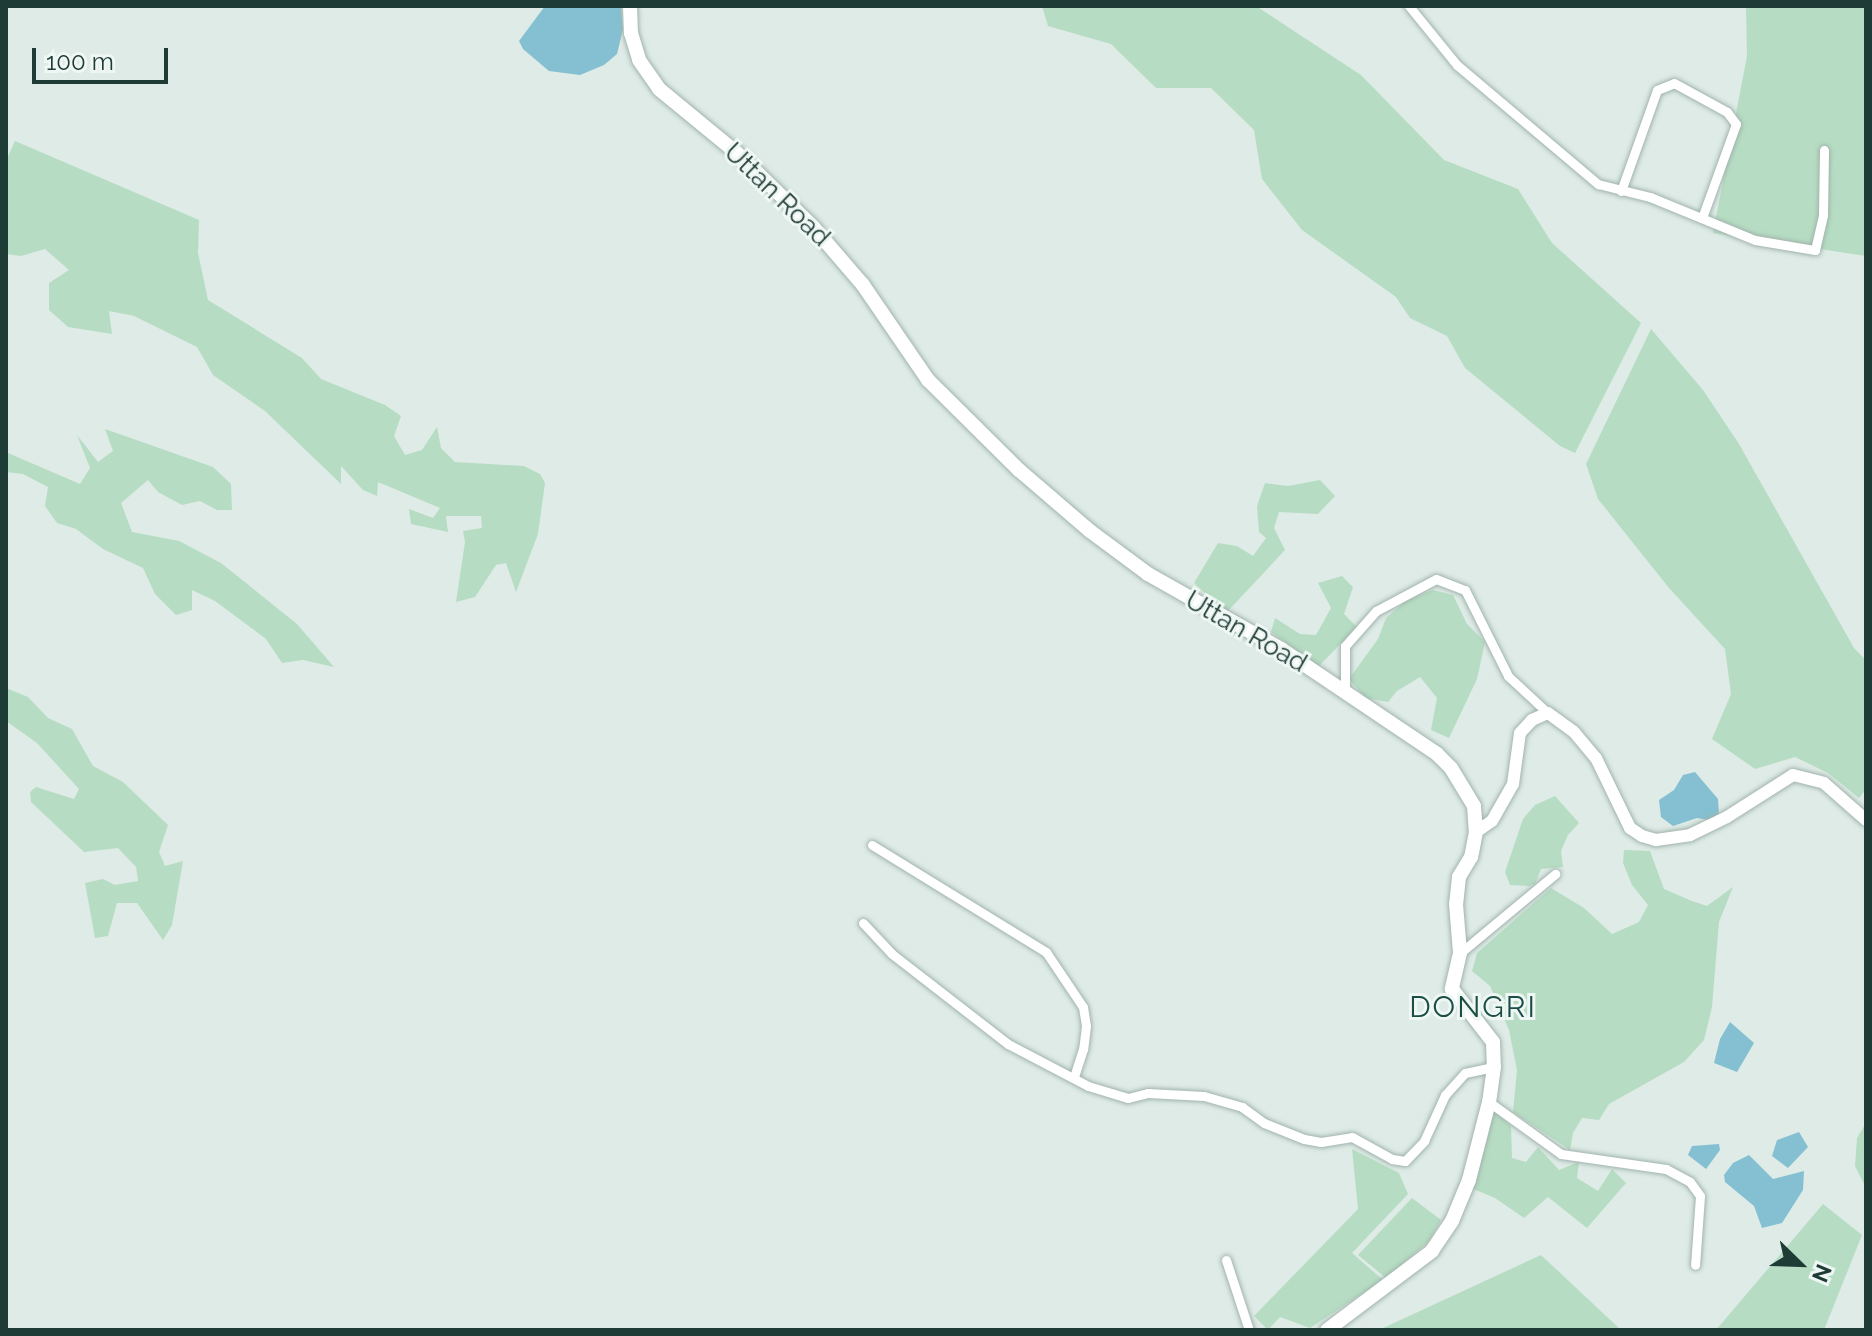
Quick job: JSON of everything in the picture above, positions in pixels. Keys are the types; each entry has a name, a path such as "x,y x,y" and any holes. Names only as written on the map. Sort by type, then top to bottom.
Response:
{"main road":[{"name":"Uttan Road","path":"630,6 631,33 639,60 659,89 737,153 814,228 863,285 928,380 1019,470 1090,531 1148,574 1281,649 1437,754 1451,768 1474,806 1476,832"},
{"path":"1327,1330 1432,1251 1452,1221 1469,1180 1489,1102 1494,1067 1493,1042 1452,989 1460,953 1456,904 1459,877 1471,857 1476,832"}],"street":[{"path":"1409,6 1457,65 1598,184 1650,197 1768,244 1815,250 1823,215 1827,163 1824,150"},
{"path":"1621,191 1657,90 1674,83 1727,112 1736,124 1702,218"},
{"path":"1345,692 1345,646 1376,611 1436,579 1465,590 1508,676 1574,732 1596,758 1630,828 1642,836 1656,840 1690,835 1727,817 1793,775 1824,783 1866,820"},
{"path":"1476,832 1492,821 1513,784 1520,733 1532,720 1548,713"},
{"path":"872,845 1046,952 1083,1007 1086,1026 1074,1077"},
{"path":"1460,953 1555,874"},
{"path":"863,923 892,954 1008,1044 1039,1063 1088,1086 1128,1098 1148,1093 1204,1096 1242,1107 1264,1123 1304,1139 1321,1142 1352,1137 1383,1156 1405,1161 1424,1141 1433,1117 1465,1073 1494,1067"},
{"path":"1489,1102 1561,1154 1666,1169 1690,1182 1700,1196 1695,1265"},
{"path":"1226,1260 1249,1330"}],"green space":[{"path":"1042,6 1256,6 1361,75 1444,160 1518,189 1552,243 1641,323 1575,453 1560,446 1465,368 1447,336 1410,318 1396,297 1302,230 1262,179 1254,130 1211,88 1156,88 1111,44 1048,26"},
{"path":"1746,6 1866,6 1866,256 1713,233 1747,56"},
{"path":"15,141 199,220 198,253 208,300 302,358 321,379 385,405 401,416 394,436 405,455 422,450 437,427 441,448 455,462 524,466 540,474 545,483 538,534 516,592 506,563 496,565 475,597 456,602 465,542 463,531 482,528 481,516 446,516 448,532 411,524 409,509 433,518 440,508 378,482 377,496 363,490 341,466 341,484 265,411 213,375 197,347 134,316 109,311 112,334 68,327 49,310 49,283 69,270 45,249 21,256 6,254 6,161"},
{"path":"1651,329 1703,390 1739,444 1854,648 1866,660 1866,789 1859,798 1828,773 1795,757 1755,769 1712,739 1731,694 1725,649 1669,588 1598,499 1586,464"},
{"path":"105,429 213,467 231,484 232,510 217,510 200,501 182,505 158,492 148,480 121,503 132,532 179,541 221,563 297,624 334,667 303,660 282,663 266,639 215,601 192,590 192,610 176,615 155,594 143,568 103,549 76,529 57,523 45,506 48,487 23,474 6,472 8,453 80,484 90,468 77,435 98,462 113,451"},
{"path":"1320,480 1335,496 1318,514 1279,512 1274,528 1285,550 1226,613 1194,583 1218,543 1237,546 1253,556 1266,538 1259,532 1257,506 1265,483 1288,486"},
{"path":"1342,576 1353,587 1344,614 1357,627 1319,666 1271,632 1275,618 1300,634 1316,635 1331,608 1318,583"},
{"path":"1433,590 1453,595 1467,624 1485,642 1477,679 1449,738 1431,730 1437,698 1420,677 1397,691 1388,702 1365,698 1349,679 1378,639 1386,618 1407,600"},
{"path":"6,688 28,697 48,718 72,729 93,766 123,782 168,825 159,852 165,866 183,861 172,925 163,940 137,903 117,903 108,936 95,938 85,883 103,879 115,885 138,881 136,867 118,848 84,852 31,802 30,792 36,787 74,799 79,789 37,743 6,721"},
{"path":"1555,796 1579,823 1568,835 1561,851 1563,867 1541,869 1535,884 1510,885 1505,872 1523,819 1535,805"},
{"path":"1624,850 1650,851 1664,889 1692,901 1707,906 1733,887 1719,922 1712,1007 1704,1040 1684,1062 1609,1104 1599,1120 1582,1118 1573,1133 1570,1150 1513,1112 1517,1070 1509,1030 1490,986 1472,971 1477,953 1551,888 1584,908 1612,934 1639,922 1648,905 1632,885 1623,863"},
{"path":"1490,1108 1511,1126 1512,1158 1526,1162 1538,1147 1559,1170 1579,1162 1577,1178 1598,1191 1612,1169 1626,1183 1587,1228 1548,1197 1524,1218 1495,1198 1471,1188"},
{"path":"1866,1123 1866,1188 1855,1166 1857,1138"},
{"path":"1352,1149 1399,1173 1408,1194 1352,1253 1383,1280 1310,1328 1280,1317 1268,1330 1254,1316 1358,1209"},
{"path":"1412,1198 1441,1220 1429,1241 1386,1278 1358,1255"},
{"path":"1823,1204 1862,1235 1824,1330 1716,1330"},
{"path":"1541,1255 1621,1330 1381,1330 1381,1329"}],"water":[{"path":"545,6 621,6 623,29 617,54 604,65 580,75 549,71 523,49 519,41"},
{"path":"1695,772 1718,799 1719,814 1709,820 1697,818 1673,826 1661,817 1659,800 1674,790 1683,775"},
{"path":"1730,1022 1754,1043 1737,1072 1714,1063 1720,1039"},
{"path":"1799,1132 1808,1147 1788,1168 1772,1156 1777,1140"},
{"path":"1719,1144 1720,1150 1706,1169 1688,1155 1692,1146"},
{"path":"1749,1155 1773,1179 1804,1171 1803,1190 1782,1223 1762,1228 1754,1206 1725,1182 1724,1175 1733,1163"}],"district":[{"name":"DONGRI","path":"1473,1007"}]}
